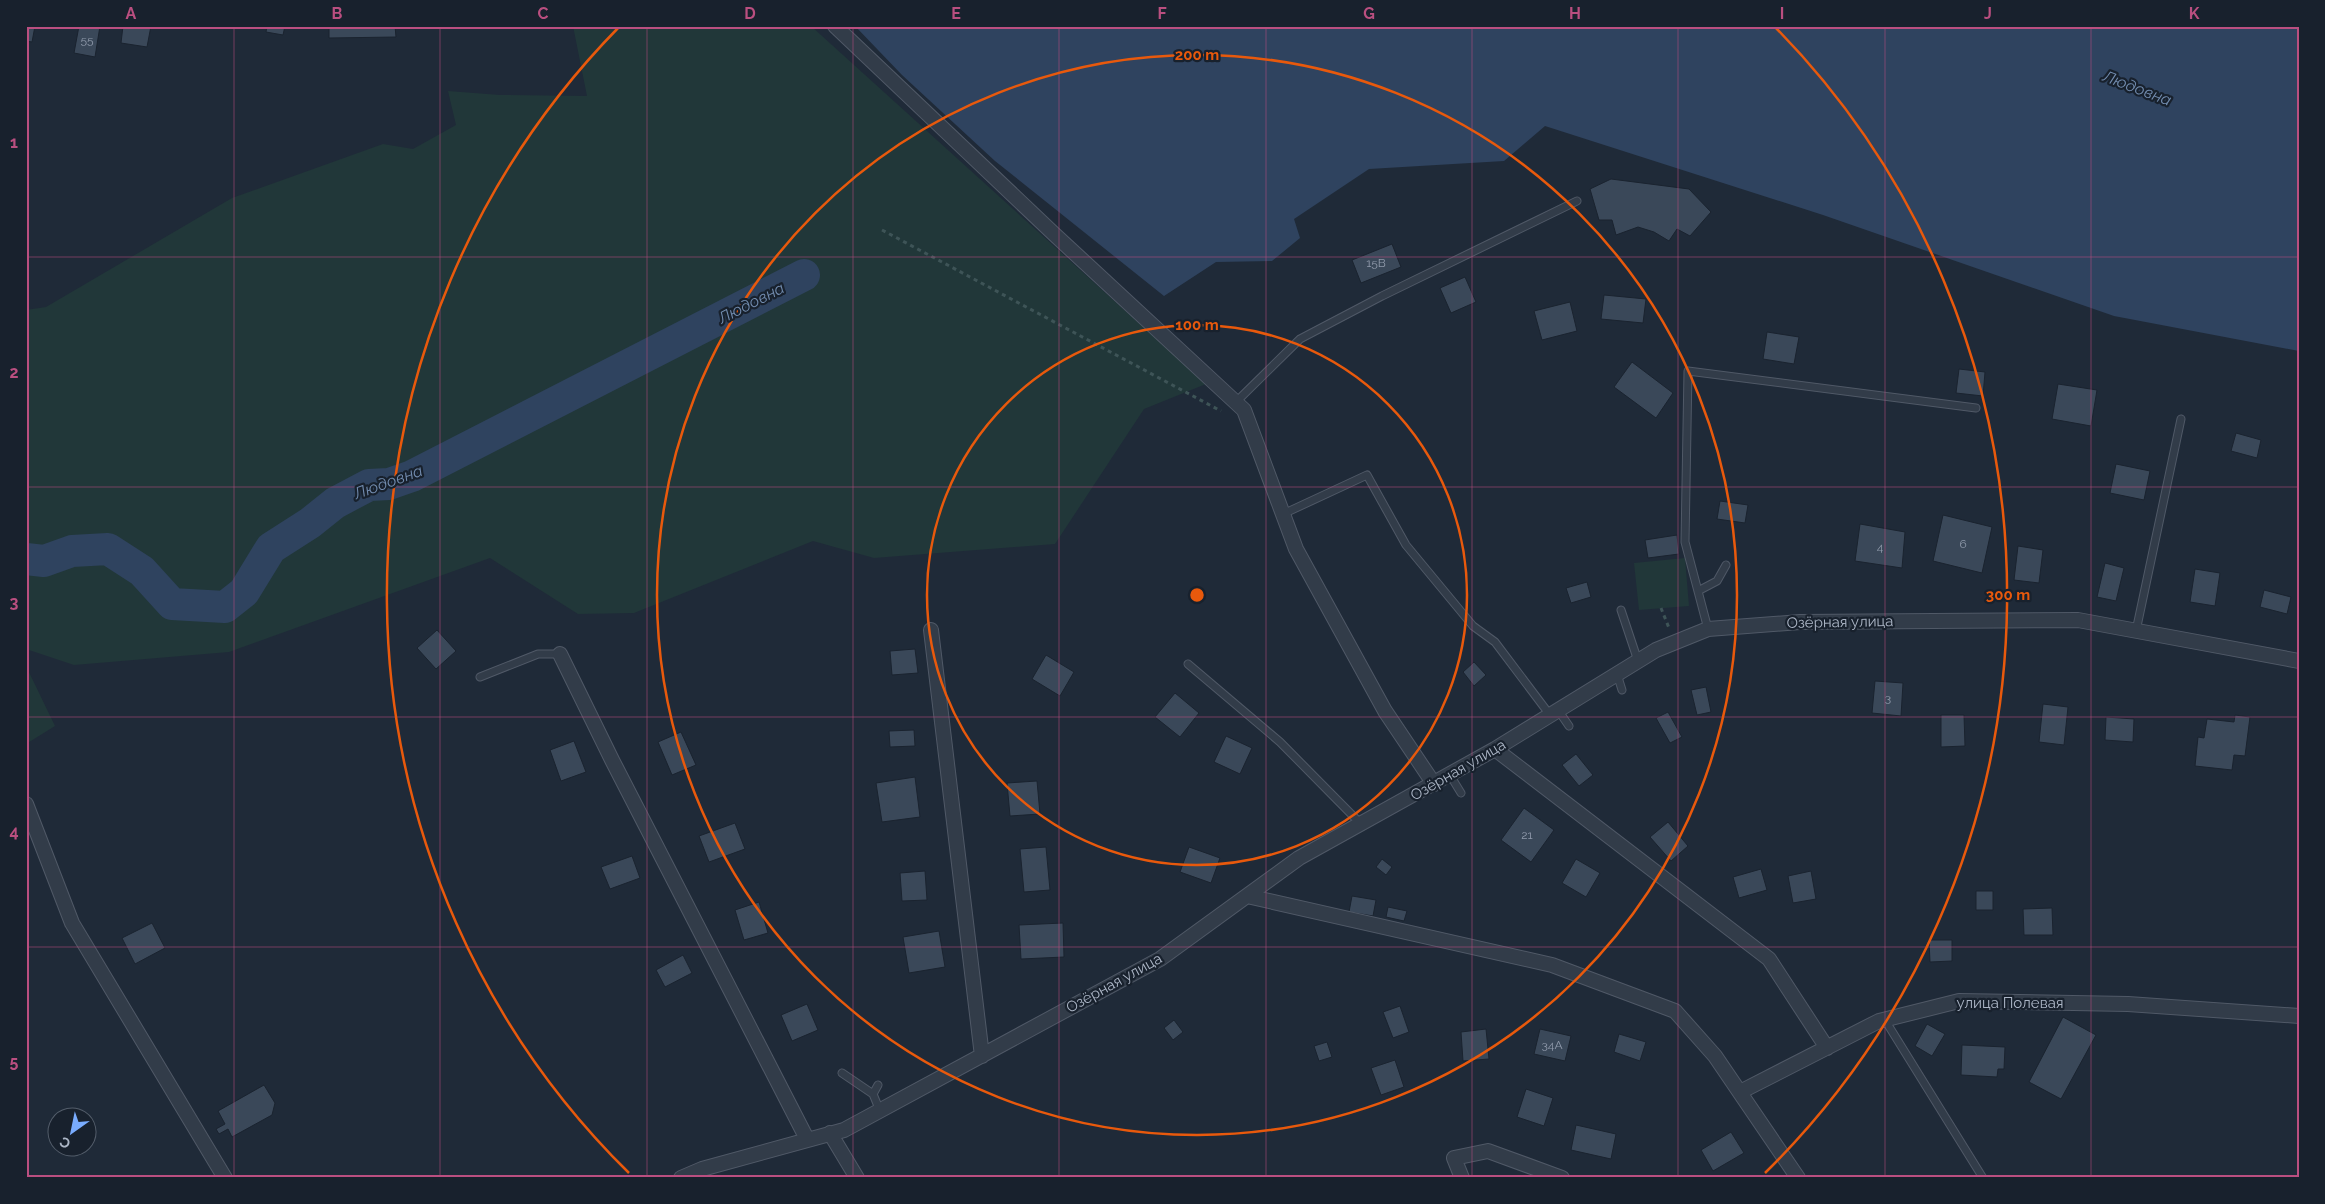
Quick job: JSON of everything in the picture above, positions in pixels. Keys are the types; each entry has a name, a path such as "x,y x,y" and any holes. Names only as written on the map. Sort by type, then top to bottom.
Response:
{"street":[{"path":"835,26 1054,234 1240,405 1296,549 1385,711 1434,784"},
{"name":"Озёрная улица","path":"681,1178 807,1139 844,1130 880,1111 1160,959 1300,858 1495,749 1656,650 1708,629 1800,622 2078,620 2299,661"},
{"path":"932,630 982,1056"},
{"path":"560,654 616,769 807,1139"},
{"path":"1495,749 1769,959 1827,1048"},
{"path":"26,804 72,923 225,1178"},
{"path":"1247,896 1552,965 1674,1011 1715,1056 1798,1178"},
{"name":"улица Полевая","path":"1740,1092 1886,1020 1959,1000 2128,1004 2299,1016"},
{"path":"830,1134 857,1178"},
{"path":"1462,1178 1454,1158 1488,1151 1562,1178"}],"lane":[{"path":"1240,405 1300,339 1382,296 1577,201"},
{"path":"1708,629 1685,542 1688,371 1976,408"},
{"path":"2136,631 2181,419"},
{"path":"1283,514 1367,475 1406,545 1473,626 1495,642 1554,713 1569,726"},
{"path":"1698,591 1717,581 1726,565"},
{"path":"1621,610 1638,661"},
{"path":"480,677 538,654 560,654"},
{"path":"1188,664 1280,742 1361,824"},
{"path":"1617,674 1622,690"},
{"path":"1450,775 1462,793"},
{"path":"1886,1020 1982,1178"},
{"path":"842,1073 874,1094 880,1111"},
{"path":"874,1094 878,1085"}],"path":[{"path":"882,230 1220,411 1240,405"},
{"path":"1661,608 1671,634"}],"green space":[{"path":"573,26 811,26 1206,384 1144,409 1055,544 874,558 813,541 634,613 578,614 490,558 229,652 74,665 26,649 26,310 46,307 232,198 383,144 413,149 456,125 448,91 500,95 587,96"},
{"path":"1685,558 1689,606 1639,610 1634,563"},
{"path":"26,666 55,726 26,744"}],"water":[{"path":"855,26 2299,26 2299,351 2114,316 1823,215 1545,126 1504,161 1369,169 1294,219 1300,238 1272,261 1216,262 1164,296 995,161 902,75"}],"building":[{"path":"26,26 35,26 32,42 26,41"},
{"path":"79,26 100,26 95,57 74,53"},
{"path":"123,26 151,26 147,47 121,43"},
{"path":"267,26 285,26 283,35 266,32"},
{"path":"329,26 395,26 396,37 329,38"},
{"path":"1611,179 1689,189 1711,212 1690,236 1677,229 1669,241 1654,232 1638,227 1616,235 1612,220 1599,220 1590,189"},
{"path":"1392,244 1401,267 1361,283 1352,260"},
{"path":"1465,277 1476,302 1451,313 1440,288"},
{"path":"1604,295 1646,299 1643,323 1601,319"},
{"path":"1570,302 1577,331 1542,340 1534,311"},
{"path":"1767,332 1799,337 1794,364 1763,359"},
{"path":"1632,362 1673,393 1656,418 1614,387"},
{"path":"1959,369 1985,372 1983,396 1956,393"},
{"path":"2058,384 2097,390 2091,426 2052,419"},
{"path":"2236,433 2261,440 2257,458 2231,451"},
{"path":"2116,464 2150,471 2144,500 2110,493"},
{"path":"1720,501 1748,505 1745,523 1717,519"},
{"path":"1943,515 1992,527 1982,573 1933,561"},
{"path":"1860,524 1905,532 1902,568 1855,561"},
{"path":"1677,535 1679,554 1648,558 1645,540"},
{"path":"2018,546 2043,550 2039,583 2014,580"},
{"path":"2105,563 2124,568 2116,601 2097,597"},
{"path":"2195,569 2220,573 2215,606 2190,602"},
{"path":"1587,582 1591,597 1571,603 1566,588"},
{"path":"2264,590 2291,597 2287,614 2260,607"},
{"path":"437,630 456,651 436,669 417,648"},
{"path":"915,649 918,673 892,675 890,651"},
{"path":"1046,655 1074,672 1060,696 1032,679"},
{"path":"1474,662 1486,675 1474,686 1463,672"},
{"path":"1875,681 1903,683 1901,716 1872,713"},
{"path":"1706,687 1711,712 1697,715 1691,690"},
{"path":"1175,693 1199,713 1180,737 1155,717"},
{"path":"2043,704 2068,707 2064,745 2039,742"},
{"path":"1668,712 1682,737 1670,743 1656,718"},
{"path":"1941,715 1964,715 1965,746 1941,747"},
{"path":"2235,715 2250,717 2245,756 2234,755 2232,770 2195,766 2198,737 2204,738 2207,719 2234,722"},
{"path":"2106,717 2134,719 2133,742 2105,740"},
{"path":"914,730 915,746 890,747 889,731"},
{"path":"681,732 696,765 672,775 658,742"},
{"path":"1226,736 1252,748 1240,774 1214,762"},
{"path":"574,741 586,772 561,781 550,750"},
{"path":"1576,754 1593,775 1579,786 1562,765"},
{"path":"915,777 920,817 882,822 876,783"},
{"path":"1037,781 1040,814 1010,816 1007,783"},
{"path":"1524,808 1554,830 1531,862 1501,840"},
{"path":"1668,822 1688,846 1671,861 1650,837"},
{"path":"735,823 745,849 709,862 699,836"},
{"path":"1046,847 1050,890 1024,892 1020,849"},
{"path":"1189,847 1220,858 1211,883 1180,872"},
{"path":"632,856 640,878 610,889 601,867"},
{"path":"1382,859 1392,867 1386,875 1376,867"},
{"path":"1576,859 1600,873 1586,897 1562,883"},
{"path":"1761,869 1767,890 1739,898 1733,877"},
{"path":"925,871 927,900 902,901 900,873"},
{"path":"1811,871 1816,899 1793,903 1788,876"},
{"path":"1976,891 1993,891 1993,910 1976,910"},
{"path":"1352,896 1376,900 1373,916 1349,912"},
{"path":"759,902 768,933 744,940 735,910"},
{"path":"1388,907 1407,911 1404,921 1386,917"},
{"path":"2052,908 2053,935 2024,935 2023,909"},
{"path":"152,923 165,948 135,964 122,938"},
{"path":"1063,923 1064,957 1021,959 1019,925"},
{"path":"939,931 945,967 909,973 903,937"},
{"path":"1929,940 1952,940 1952,961 1930,962"},
{"path":"683,955 692,973 665,987 656,970"},
{"path":"807,1004 818,1030 792,1041 781,1015"},
{"path":"1400,1006 1409,1032 1393,1038 1383,1012"},
{"path":"2063,1017 2096,1035 2061,1099 2029,1082"},
{"path":"1174,1020 1183,1032 1173,1040 1164,1028"},
{"path":"1927,1024 1945,1034 1932,1056 1915,1046"},
{"path":"1486,1029 1489,1059 1463,1061 1461,1032"},
{"path":"1540,1029 1571,1036 1565,1061 1534,1054"},
{"path":"1619,1034 1646,1042 1640,1061 1614,1052"},
{"path":"1327,1042 1332,1057 1319,1061 1314,1046"},
{"path":"1962,1045 2005,1047 2004,1069 1998,1069 1997,1077 1961,1075"},
{"path":"1395,1060 1404,1087 1381,1095 1371,1068"},
{"path":"264,1085 275,1103 272,1115 232,1137 228,1129 219,1134 216,1129 225,1124 218,1111"},
{"path":"1526,1089 1553,1098 1544,1126 1517,1117"},
{"path":"1576,1125 1616,1134 1611,1159 1571,1150"},
{"path":"1731,1132 1744,1153 1713,1171 1701,1150"}],"waterway":[{"name":"Людовна","path":"26,559 44,561 72,551 108,549 142,571 172,604 225,607 244,592 271,548 310,523 335,503 369,485 389,484 412,476 804,275"}]}
